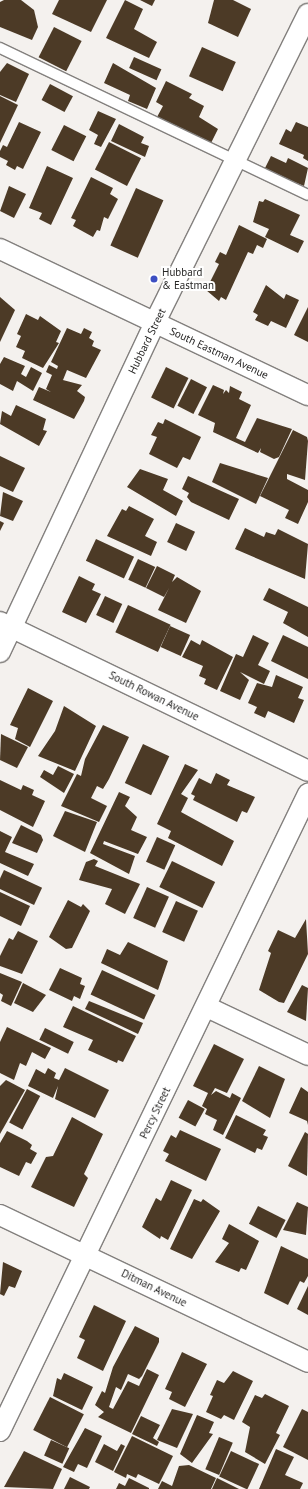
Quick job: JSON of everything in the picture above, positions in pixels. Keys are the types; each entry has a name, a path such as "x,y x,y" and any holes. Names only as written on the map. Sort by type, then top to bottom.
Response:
{"street":[{"name":"Hubbard Street","path":"0,652 6,625 155,322 237,161 308,14"},
{"name":"South Eastman Avenue","path":"0,249 308,395"},
{"name":"South Rowan Avenue","path":"6,625 308,771"},
{"name":"Percy Street","path":"0,1431 4,1410 85,1255 207,1007 308,794"},
{"path":"207,1007 308,1055"},
{"name":"Ditman Avenue","path":"0,1215 308,1362"}],"lane":[{"path":"0,48 308,195"}],"building":[{"path":"4,0 21,0 34,10 38,27 32,40 0,27 0,2"},
{"path":"59,0 107,0 91,32 52,14"},
{"path":"125,0 143,9 134,29 157,42 149,58 106,38"},
{"path":"140,0 155,0 152,6"},
{"path":"214,0 233,0 251,9 238,37 208,23"},
{"path":"54,27 82,41 66,71 39,57"},
{"path":"202,47 236,62 223,91 189,76"},
{"path":"134,57 161,69 157,80 129,68"},
{"path":"7,63 29,74 16,102 0,95 0,72"},
{"path":"113,63 156,88 147,109 128,101 130,95 104,83"},
{"path":"166,81 192,94 189,98 204,106 199,117 218,129 211,143 157,117 163,106 156,102"},
{"path":"50,84 73,96 65,112 42,100"},
{"path":"0,96 18,105 0,143"},
{"path":"98,111 116,119 101,147 94,144 98,135 89,130"},
{"path":"19,122 41,132 23,169 17,166 15,170 6,165 8,161 0,157 0,151 3,145 7,147"},
{"path":"296,122 308,127 308,161 303,158 304,155 279,144 286,129 291,132"},
{"path":"119,124 144,137 141,143 149,146 145,157 111,141"},
{"path":"64,125 86,136 74,161 51,150"},
{"path":"109,142 141,158 127,186 95,170"},
{"path":"271,156 286,163 288,158 308,168 304,186 264,170"},
{"path":"47,166 73,178 51,225 39,219 42,213 29,208"},
{"path":"91,177 113,188 110,194 118,199 108,219 104,217 100,231 97,230 93,237 73,226 76,220 71,218"},
{"path":"9,186 26,194 14,218 0,211"},
{"path":"136,188 163,200 138,258 110,246"},
{"path":"265,199 300,215 290,235 304,241 298,253 265,237 269,229 253,222 259,201 263,202"},
{"path":"239,225 267,239 263,248 257,245 253,254 248,252 226,300 221,297 219,301 206,290 219,264 215,262 220,252 226,255"},
{"path":"266,285 284,299 286,294 299,300 286,328 271,321 268,326 255,320 258,315 253,312"},
{"path":"0,297 15,310 0,342"},
{"path":"308,307 308,342 294,335"},
{"path":"26,314 38,320 40,316 61,331 56,342 59,343 43,368 22,358 25,351 16,347 21,336 17,334"},
{"path":"67,328 81,334 84,328 92,332 89,338 94,341 92,346 101,350 86,378 67,370 63,380 59,379 82,385 77,391 85,397 74,419 33,400 39,387 51,392 46,389 52,375 46,372 49,365 57,369 58,366 51,362"},
{"path":"4,357 25,366 21,374 26,377 31,367 42,373 33,391 17,381 13,391 0,384 0,364"},
{"path":"166,367 188,378 174,409 151,398"},
{"path":"191,379 207,387 193,414 177,406"},
{"path":"213,385 224,390 223,394 226,390 229,393 230,386 242,392 239,399 251,405 236,438 245,442 257,418 292,429 279,457 274,459 260,452 261,448 258,453 213,432 215,423 198,415"},
{"path":"16,405 46,419 43,430 47,431 39,446 0,424 2,411 11,416"},
{"path":"165,419 201,437 190,460 183,457 177,468 149,454 157,437 151,435 158,422 163,424"},
{"path":"293,430 307,437 308,441 305,480 287,474 287,479 308,490 308,502 298,524 285,518 289,510 260,496"},
{"path":"0,456 25,468 13,492 0,486"},
{"path":"220,463 268,478 256,504 212,482"},
{"path":"140,469 168,479 163,490 183,501 176,516 127,487"},
{"path":"188,476 239,499 229,520 191,502 187,497 189,493 182,489"},
{"path":"3,492 23,501 13,521 0,516"},
{"path":"129,506 154,519 145,536 157,542 151,556 107,536 122,509 126,511"},
{"path":"0,521 4,523 0,531"},
{"path":"176,523 195,532 186,551 167,542"},
{"path":"245,528 264,537 266,532 275,535 278,529 308,544 305,579 235,549"},
{"path":"96,539 134,557 124,579 86,561"},
{"path":"138,559 155,567 145,588 128,580"},
{"path":"157,566 175,575 172,582 177,577 201,591 186,623 158,610 169,588 164,597 146,588"},
{"path":"79,576 95,584 92,590 101,594 86,623 62,612"},
{"path":"269,588 308,607 308,637 283,623 288,612 263,600"},
{"path":"105,596 122,604 113,623 96,615"},
{"path":"128,605 171,625 158,652 115,632"},
{"path":"170,626 190,635 181,656 161,647"},
{"path":"253,635 269,643 258,665 270,671 264,684 240,672 249,680 240,700 220,691 236,654 243,657"},
{"path":"283,635 308,647 308,679 271,661"},
{"path":"191,640 200,645 202,640 233,657 217,690 204,684 206,679 199,676 203,666 182,657"},
{"path":"276,675 303,687 298,698 304,700 294,723 268,711 265,718 254,713 257,707 248,703 257,683 272,687"},
{"path":"28,688 53,701 30,747 15,739 18,728 10,725"},
{"path":"64,706 96,726 75,771 38,756 55,731"},
{"path":"103,725 129,737 103,789 97,786 91,798 107,806 99,822 61,806 77,774 81,776 85,759"},
{"path":"1,734 28,747 17,768 0,760"},
{"path":"143,744 169,756 151,795 125,783"},
{"path":"185,764 198,770 181,794 188,798 181,812 234,841 222,866 168,838 171,831 157,824"},
{"path":"58,766 74,774 64,793 40,777 44,770 53,775"},
{"path":"216,773 230,780 227,785 255,797 247,813 242,811 237,822 193,800 195,796 191,794 199,778 211,784"},
{"path":"0,780 21,790 23,785 34,790 32,795 45,801 33,827 0,810"},
{"path":"119,792 130,797 125,806 137,817 131,830 147,837 138,854 104,841 103,844 135,856 129,874 90,853"},
{"path":"65,811 97,822 85,852 53,836"},
{"path":"21,825 41,835 43,840 37,853 12,843"},
{"path":"0,831 12,837 5,852 34,864 28,876 0,863"},
{"path":"157,837 175,845 164,870 146,862"},
{"path":"94,859 98,861 95,866 140,884 125,914 105,904 112,889 79,880 86,862"},
{"path":"172,861 215,882 202,908 159,887"},
{"path":"4,870 42,888 34,905 0,889 0,879"},
{"path":"147,887 169,897 155,928 133,918"},
{"path":"0,892 30,906 21,926 0,916"},
{"path":"68,900 81,907 83,904 90,911 72,948 66,949 49,937"},
{"path":"176,901 198,911 184,942 162,932"},
{"path":"306,919 308,954 284,1003 279,1002 259,990 271,953 268,951 278,930 295,938"},
{"path":"18,931 38,941 22,974 0,966 0,956 9,938 13,940"},
{"path":"128,942 168,961 158,990 101,963 107,949 120,955"},
{"path":"60,968 82,978 80,984 85,986 80,999 74,996 72,1001 49,990"},
{"path":"102,970 155,995 144,1019 91,994"},
{"path":"0,973 22,982 11,1006 1,1001 3,995 0,993"},
{"path":"23,983 46,995 33,1012 14,1003"},
{"path":"302,985 308,988 306,1021 287,1012"},
{"path":"89,1001 143,1023 138,1034 85,1009"},
{"path":"73,1006 136,1036 123,1062 118,1060 117,1063 88,1050 93,1040 63,1027"},
{"path":"7,1027 51,1048 45,1059 32,1052 26,1066 20,1063 14,1080 0,1073 0,1042"},
{"path":"45,1028 74,1042 68,1054 39,1040"},
{"path":"214,1044 244,1059 227,1093 215,1088 211,1095 216,1091 230,1098 232,1093 241,1098 223,1135 213,1130 217,1120 205,1114 207,1109 202,1106 208,1093 193,1086"},
{"path":"259,1066 285,1079 270,1118 242,1101"},
{"path":"48,1068 56,1073 54,1078 59,1080 65,1068 109,1090 95,1118 55,1099 58,1086 53,1098 28,1086 36,1069 45,1074"},
{"path":"6,1080 25,1090 0,1134 0,1086"},
{"path":"301,1087 308,1092 308,1125 307,1121 289,1113"},
{"path":"27,1089 40,1096 22,1130 9,1123"},
{"path":"188,1100 205,1109 195,1127 179,1118"},
{"path":"236,1115 266,1130 263,1135 268,1137 262,1150 257,1148 255,1153 225,1138"},
{"path":"72,1117 103,1134 84,1174 88,1178 74,1207 31,1187 46,1157 53,1156"},
{"path":"180,1130 221,1149 206,1181 165,1161 169,1154 163,1151 171,1135 176,1138"},
{"path":"7,1131 27,1141 32,1145 30,1149 37,1153 31,1164 26,1162 19,1176 0,1167 0,1143"},
{"path":"305,1132 308,1134 307,1176 288,1166"},
{"path":"171,1180 192,1190 168,1240 161,1236 160,1239 142,1227 156,1198 161,1201"},
{"path":"194,1199 201,1202 203,1199 220,1211 192,1259 170,1249"},
{"path":"297,1202 308,1207 306,1235 283,1230"},
{"path":"258,1206 286,1220 277,1238 249,1224"},
{"path":"229,1224 259,1241 246,1270 241,1268 239,1272 215,1262 229,1243 222,1239"},
{"path":"281,1246 308,1259 308,1276 304,1283 300,1281 288,1305 264,1293"},
{"path":"3,1262 22,1271 15,1288 9,1286 4,1296 0,1294"},
{"path":"308,1286 308,1315 297,1309"},
{"path":"94,1305 126,1321 103,1371 77,1358 85,1340 79,1337"},
{"path":"135,1326 159,1338 159,1342 142,1376 139,1379 128,1374 121,1390 116,1387 109,1407 113,1409 128,1381 139,1386 147,1369 159,1375 131,1433 98,1417 104,1412 95,1405 102,1391 105,1393 113,1367"},
{"path":"182,1352 207,1364 185,1407 169,1399 172,1392 165,1389"},
{"path":"233,1371 253,1381 234,1420 224,1415 221,1419 206,1412 213,1396 210,1395 217,1380 224,1383"},
{"path":"64,1373 93,1387 82,1410 53,1396 57,1378 61,1380"},
{"path":"265,1394 289,1406 276,1433 280,1435 265,1464 245,1452 250,1427 242,1422 255,1395 262,1398"},
{"path":"50,1397 84,1414 67,1447 33,1430"},
{"path":"172,1409 193,1414 177,1448 157,1440"},
{"path":"302,1409 308,1412 308,1460 283,1447"},
{"path":"197,1415 214,1422 209,1433 213,1434 192,1463 180,1454"},
{"path":"141,1416 160,1425 153,1438 159,1442 157,1446 132,1434"},
{"path":"85,1428 102,1436 87,1468 78,1464 74,1472 63,1467"},
{"path":"132,1436 173,1456 159,1484 138,1474 136,1478 127,1474 126,1478 114,1472"},
{"path":"219,1437 233,1443 219,1475 205,1469"},
{"path":"51,1440 69,1448 62,1464 44,1456"},
{"path":"104,1444 117,1451 121,1444 125,1446 113,1471 95,1462"},
{"path":"276,1449 294,1457 285,1475 303,1483 300,1489 259,1489"},
{"path":"24,1451 62,1469 53,1489 4,1487"},
{"path":"231,1451 259,1464 247,1489 219,1476"},
{"path":"189,1465 216,1478 211,1489 158,1489 162,1481 172,1486 179,1466"},
{"path":"70,1477 90,1487 89,1489 64,1489"},
{"path":"129,1478 149,1489 116,1489 119,1483 125,1486"},
{"path":"217,1478 239,1489 212,1489"}],"place":[{"name":"Hubbard & Eastman","path":"154,279"}]}
